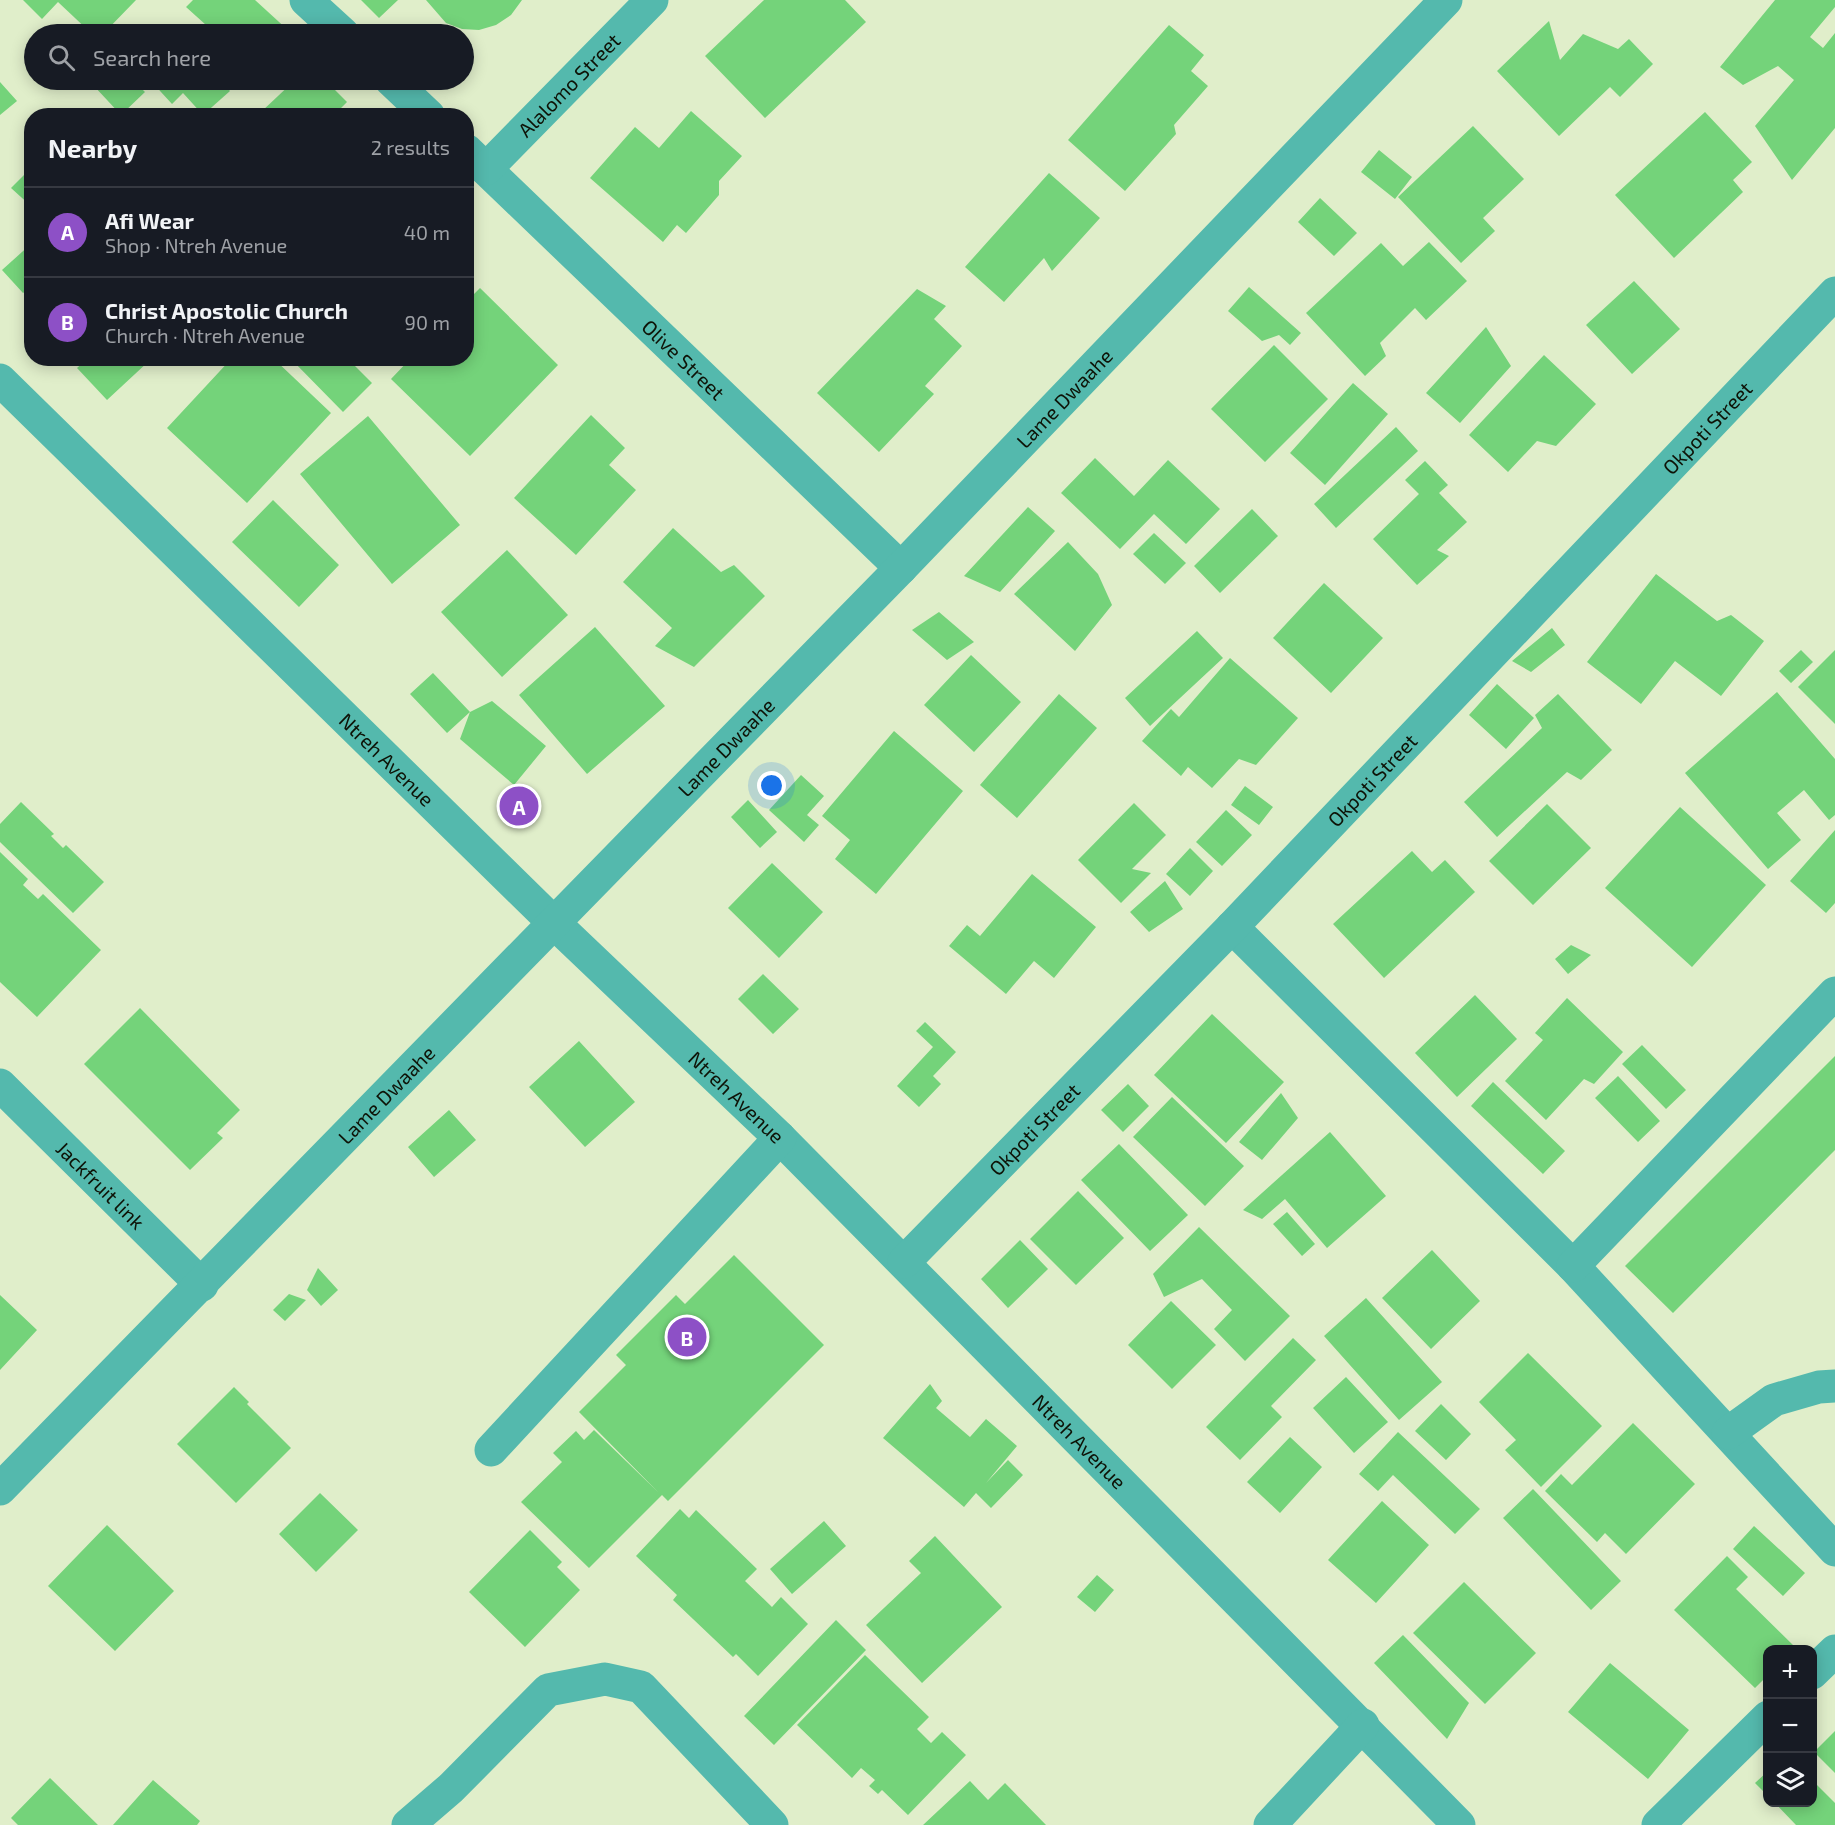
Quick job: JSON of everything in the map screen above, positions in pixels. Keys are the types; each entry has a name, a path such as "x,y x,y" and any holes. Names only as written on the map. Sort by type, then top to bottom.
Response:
{"street":[{"path":"306,0 332,24"},
{"name":"Alalomo Street","path":"476,160 652,0"},
{"name":"Lame Dwaahe","path":"0,1489 202,1285 552,921 901,568 1446,0"},
{"path":"402,90 421,108"},
{"name":"Olive Street","path":"476,160 901,568"},
{"name":"Okpoti Street","path":"904,1262 1232,927 1835,293"},
{"name":"Ntreh Avenue","path":"0,380 552,921 780,1138 1363,1725 1459,1825"},
{"path":"1232,927 1573,1266 1835,1550"},
{"path":"1573,1266 1835,993"},
{"name":"Jackfruit link","path":"0,1085 202,1285"},
{"path":"491,1450 780,1138"},
{"path":"1728,1433 1774,1400 1819,1387 1835,1386"},
{"path":"1817,1668 1835,1651"},
{"path":"408,1825 451,1788 548,1690 605,1679 641,1687 772,1825"},
{"path":"1658,1825 1763,1721"},
{"path":"1270,1825 1363,1725"}],"building":[{"path":"23,0 136,0 113,24 81,24 58,2 42,19"},
{"path":"193,0 255,0 281,24 205,24 186,7"},
{"path":"361,0 398,0 379,18"},
{"path":"426,0 522,0 511,15 496,25 479,30 474,30 474,24 446,23"},
{"path":"764,0 845,0 866,22 765,118 705,56"},
{"path":"1775,0 1835,0 1835,7 1810,37 1823,48 1835,33 1835,128 1792,180 1755,126 1794,80 1778,66 1743,85 1720,67"},
{"path":"1549,21 1560,60 1583,34 1618,49 1629,39 1653,64 1620,97 1610,87 1559,136 1497,71"},
{"path":"1169,25 1204,55 1191,71 1208,86 1174,125 1176,134 1125,191 1068,140"},
{"path":"0,82 17,101 0,115"},
{"path":"98,90 143,90 145,92 128,108 114,108"},
{"path":"159,90 230,91 211,108 197,108 183,93 172,104"},
{"path":"284,90 335,90 347,102 341,108 265,108"},
{"path":"691,111 742,156 719,181 719,195 686,233 677,225 663,242 590,178 635,127 659,148"},
{"path":"1705,112 1752,162 1733,180 1743,192 1674,258 1615,195"},
{"path":"1473,126 1524,179 1483,218 1495,231 1461,263 1398,197"},
{"path":"1379,150 1412,177 1395,199 1361,172"},
{"path":"1049,173 1100,218 1052,271 1044,258 1004,302 965,267"},
{"path":"24,175 24,200 11,188"},
{"path":"1320,198 1357,233 1334,256 1298,222"},
{"path":"1429,242 1467,281 1426,320 1415,308 1380,343 1386,356 1365,376 1306,313 1381,243 1403,266"},
{"path":"24,250 24,292 23,293 2,270"},
{"path":"1634,281 1680,329 1632,374 1586,325"},
{"path":"1249,287 1301,333 1290,345 1279,335 1262,341 1228,311"},
{"path":"480,288 558,365 470,456 391,379 403,366 474,366 474,294"},
{"path":"917,289 946,306 934,319 962,346 925,386 934,394 879,452 817,393"},
{"path":"1486,327 1511,366 1460,423 1426,393"},
{"path":"1274,345 1328,399 1265,462 1211,409"},
{"path":"1544,355 1596,404 1556,446 1537,441 1508,472 1469,435"},
{"path":"79,366 144,366 107,400 77,368"},
{"path":"225,366 281,366 331,413 247,503 167,428"},
{"path":"298,366 355,366 372,383 343,412"},
{"path":"1353,383 1388,414 1325,485 1290,453"},
{"path":"591,415 625,448 609,465 636,490 576,555 514,498"},
{"path":"368,416 460,525 392,584 300,474"},
{"path":"1396,427 1418,451 1336,528 1314,504"},
{"path":"1095,458 1134,496 1168,460 1220,509 1186,544 1154,514 1120,549 1061,493"},
{"path":"1425,461 1448,485 1439,493 1467,522 1437,550 1449,556 1417,585 1373,539 1419,494 1405,480"},
{"path":"273,500 339,565 299,607 232,542"},
{"path":"1028,507 1055,531 1000,592 964,576"},
{"path":"1252,509 1278,536 1220,593 1194,566"},
{"path":"673,528 721,572 734,565 765,596 694,667 655,646 672,628 623,582"},
{"path":"1154,533 1186,563 1165,584 1133,554"},
{"path":"1068,542 1098,574 1112,605 1075,651 1014,594"},
{"path":"507,550 568,615 502,677 441,612"},
{"path":"1656,574 1717,621 1731,615 1764,641 1721,696 1675,661 1641,704 1587,662"},
{"path":"1324,583 1383,638 1331,693 1273,638"},
{"path":"939,612 974,642 947,660 912,630"},
{"path":"595,627 665,706 587,774 519,695"},
{"path":"1552,628 1565,645 1531,672 1512,661"},
{"path":"1197,631 1223,658 1150,726 1125,698"},
{"path":"1801,650 1813,662 1791,683 1779,671"},
{"path":"1835,650 1835,724 1798,687"},
{"path":"971,655 1021,702 974,752 924,705"},
{"path":"1230,658 1298,718 1256,765 1239,759 1212,788 1188,767 1181,776 1142,741 1171,709 1179,717"},
{"path":"433,673 470,712 447,733 410,694"},
{"path":"1497,684 1534,718 1506,749 1469,715"},
{"path":"1777,692 1835,759 1835,815 1829,820 1804,790 1777,813 1801,840 1768,869 1685,773"},
{"path":"1059,694 1097,728 1017,818 980,785"},
{"path":"1558,694 1612,750 1581,780 1567,772 1497,837 1464,802 1542,728 1535,715"},
{"path":"492,701 546,746 514,785 460,739 470,712"},
{"path":"894,731 963,791 876,894 835,859 850,840 822,816"},
{"path":"801,775 824,796 807,815 819,825 804,842 769,810"},
{"path":"1245,786 1273,807 1259,825 1231,805"},
{"path":"748,800 777,832 760,848 731,817"},
{"path":"21,802 54,834 51,836 63,848 66,845 104,882 73,913 0,842 0,824"},
{"path":"1134,803 1166,835 1132,869 1151,873 1121,903 1078,860"},
{"path":"1547,804 1591,848 1533,905 1489,861"},
{"path":"1680,807 1766,885 1692,967 1605,888"},
{"path":"1226,810 1252,835 1222,866 1196,842"},
{"path":"1835,830 1835,903 1826,913 1790,881"},
{"path":"1190,848 1213,871 1190,896 1166,874"},
{"path":"1412,851 1432,872 1445,860 1475,892 1384,978 1333,924"},
{"path":"0,852 28,879 23,885 38,899 43,894 101,950 37,1017 0,982"},
{"path":"772,863 823,912 779,958 728,908"},
{"path":"1032,874 1096,927 1054,978 1034,961 1006,994 949,946 967,925 980,936"},
{"path":"1165,881 1183,909 1149,932 1130,912"},
{"path":"1571,945 1591,955 1568,974 1555,959"},
{"path":"763,974 799,1009 773,1034 738,999"},
{"path":"1475,995 1517,1039 1457,1097 1415,1053"},
{"path":"1567,998 1623,1052 1594,1084 1584,1079 1546,1120 1505,1081 1543,1040 1535,1033"},
{"path":"140,1008 240,1110 217,1133 223,1138 190,1170 84,1064"},
{"path":"1212,1014 1284,1082 1226,1143 1154,1075"},
{"path":"925,1022 956,1052 933,1076 941,1084 919,1107 897,1086 933,1047 916,1031"},
{"path":"579,1041 635,1102 585,1147 529,1087"},
{"path":"1642,1045 1686,1090 1666,1109 1622,1064"},
{"path":"1835,1056 1835,1150 1673,1313 1625,1266"},
{"path":"1618,1076 1660,1121 1638,1142 1595,1098"},
{"path":"1493,1082 1565,1151 1543,1174 1471,1106"},
{"path":"1128,1084 1149,1106 1123,1132 1101,1110"},
{"path":"1281,1093 1298,1118 1262,1160 1239,1142"},
{"path":"1172,1097 1244,1166 1205,1206 1133,1137"},
{"path":"449,1110 476,1140 434,1177 408,1147"},
{"path":"1330,1132 1386,1196 1327,1248 1285,1199 1262,1219 1243,1210"},
{"path":"1119,1144 1188,1215 1150,1251 1081,1180"},
{"path":"1078,1191 1124,1238 1076,1285 1030,1239"},
{"path":"1287,1212 1315,1244 1302,1256 1273,1224"},
{"path":"1199,1227 1290,1316 1245,1361 1214,1329 1232,1310 1202,1279 1164,1297 1153,1274"},
{"path":"1020,1240 1048,1269 1008,1308 981,1279"},
{"path":"1432,1250 1480,1301 1431,1349 1382,1298"},
{"path":"734,1255 824,1345 668,1501 662,1495 589,1568 521,1502 562,1462 553,1453 576,1431 584,1440 594,1430 658,1492 579,1412 626,1365 616,1355 676,1295 685,1304"},
{"path":"318,1268 338,1290 321,1306 307,1290"},
{"path":"289,1294 306,1300 285,1321 273,1310"},
{"path":"0,1295 37,1330 0,1370"},
{"path":"1366,1298 1442,1382 1399,1420 1324,1336"},
{"path":"1171,1301 1216,1345 1172,1389 1128,1345"},
{"path":"1293,1338 1316,1360 1271,1406 1282,1417 1240,1460 1206,1427"},
{"path":"1528,1353 1602,1426 1541,1487 1505,1450 1516,1440 1479,1402"},
{"path":"1346,1377 1388,1422 1354,1453 1313,1408"},
{"path":"930,1384 942,1401 936,1408 970,1437 986,1419 1017,1446 986,1483 1008,1460 1023,1475 991,1508 976,1493 964,1507 883,1438"},
{"path":"234,1387 249,1402 247,1404 291,1448 236,1503 177,1444"},
{"path":"1441,1404 1471,1434 1446,1460 1415,1431"},
{"path":"1633,1423 1695,1484 1626,1554 1605,1533 1597,1542 1545,1491 1561,1474 1572,1485"},
{"path":"1398,1432 1480,1509 1455,1534 1393,1475 1378,1491 1359,1474"},
{"path":"1290,1437 1322,1467 1280,1513 1247,1482"},
{"path":"1533,1489 1621,1581 1591,1610 1503,1518"},
{"path":"320,1493 358,1530 316,1572 279,1534"},
{"path":"1382,1501 1429,1545 1376,1603 1328,1560"},
{"path":"680,1509 689,1518 696,1510 757,1569 745,1581 772,1607 781,1597 808,1624 758,1676 736,1654 733,1657 673,1600 677,1595 636,1556"},
{"path":"824,1521 846,1546 792,1594 770,1569"},
{"path":"107,1525 174,1591 115,1651 48,1586"},
{"path":"1754,1526 1805,1573 1783,1596 1733,1549"},
{"path":"530,1530 562,1562 557,1567 580,1590 525,1647 469,1592"},
{"path":"935,1536 1002,1607 922,1683 866,1625 921,1573 909,1561"},
{"path":"1727,1556 1748,1577 1736,1589 1793,1645 1763,1645 1763,1680 1755,1688 1674,1610"},
{"path":"1097,1575 1114,1590 1095,1612 1077,1597"},
{"path":"1464,1582 1536,1653 1485,1704 1413,1633"},
{"path":"836,1620 866,1650 774,1745 744,1716"},
{"path":"1403,1635 1469,1703 1447,1739 1374,1663"},
{"path":"865,1655 929,1717 917,1729 931,1743 942,1732 966,1755 908,1815 882,1790 878,1794 869,1786 875,1780 861,1768 852,1778 797,1725"},
{"path":"1610,1663 1689,1730 1648,1779 1568,1712"},
{"path":"1835,1731 1835,1773 1817,1755 1817,1749"},
{"path":"1763,1776 1763,1791 1755,1783"},
{"path":"50,1778 98,1825 18,1825 11,1818"},
{"path":"153,1780 200,1821 197,1825 113,1825"},
{"path":"970,1781 988,1800 1005,1783 1046,1825 923,1825"},
{"path":"1817,1785 1835,1803 1835,1825 1796,1825 1779,1807 1817,1807"}],"place":[{"name":"Afi Wear","path":"519,806"},
{"name":"Christ Apostolic Church","path":"687,1337"}]}
